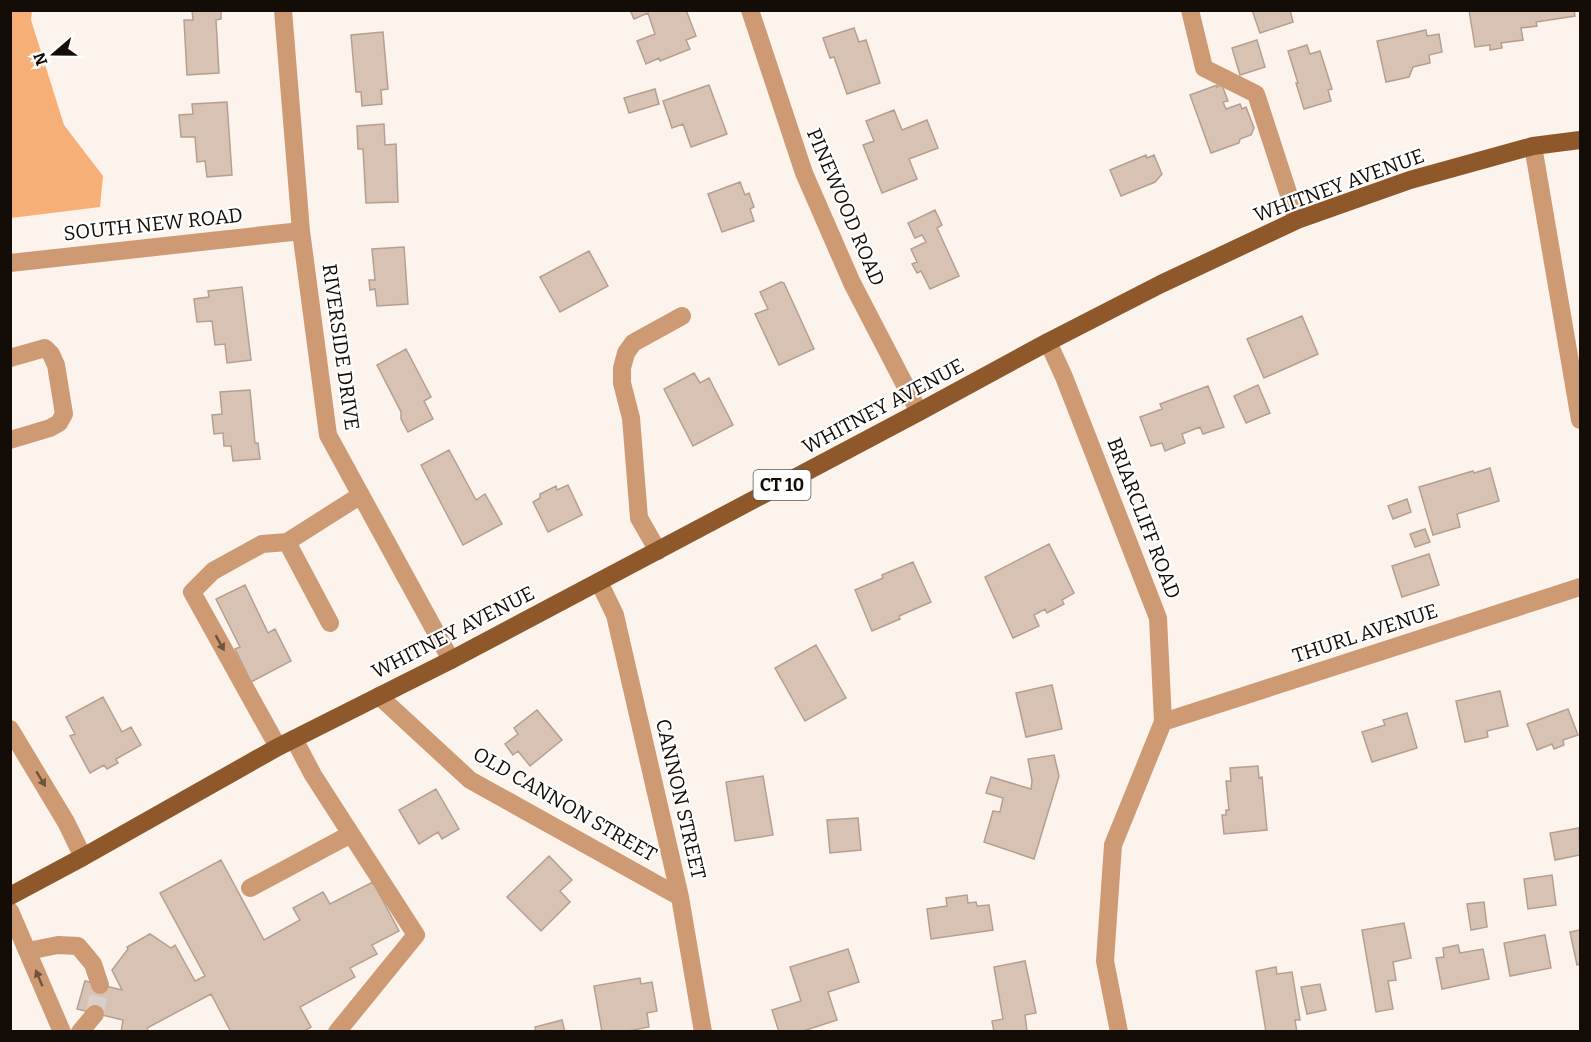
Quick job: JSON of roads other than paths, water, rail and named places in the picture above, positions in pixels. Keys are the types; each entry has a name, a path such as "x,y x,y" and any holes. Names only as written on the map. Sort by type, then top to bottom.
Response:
{"main road":[{"name":"WHITNEY AVENUE","path":"10,896 286,743 451,660 1161,284 1297,220 1410,180 1533,146 1581,140"}],"street":[{"name":"RIVERSIDE DRIVE","path":"283,10 301,231 328,435 451,660"},
{"name":"PINEWOOD ROAD","path":"750,10 804,173 852,283 919,412"},
{"path":"1190,10 1204,68 1256,94 1297,220"},
{"path":"1533,146 1581,420"},
{"name":"SOUTH NEW ROAD","path":"10,263 301,231"},
{"path":"658,551 639,518 632,418 622,383 622,368 626,353 633,343 682,316"},
{"name":"BRIARCLIFF ROAD","path":"1048,342 1064,377 1158,618 1163,722 1113,845 1106,962 1119,1032"},
{"path":"10,358 45,348 51,354 56,365 64,414 59,423 50,428 10,440"},
{"path":"337,1032 416,935 313,775 286,743 192,592 213,571 262,544 287,542 361,495"},
{"path":"287,542 330,623"},
{"name":"CANNON STREET","path":"599,582 615,615 680,897 703,1032"},
{"name":"THURL AVENUE","path":"1163,722 1581,587"},
{"name":"OLD CANNON STREET","path":"379,696 470,780 680,897"},
{"path":"10,729 66,822 83,857"},
{"path":"250,888 351,834"},
{"path":"10,911 62,1032"},
{"path":"28,951 58,945 78,946 93,964 100,985"},
{"path":"80,1032 95,1014"}],"tunnel":[{"path":"95,1014 100,985"}]}
